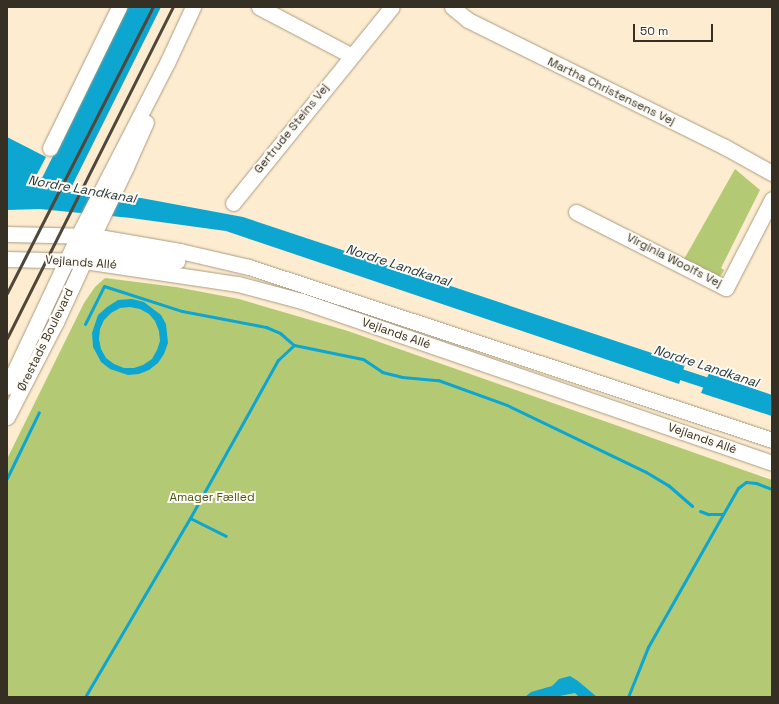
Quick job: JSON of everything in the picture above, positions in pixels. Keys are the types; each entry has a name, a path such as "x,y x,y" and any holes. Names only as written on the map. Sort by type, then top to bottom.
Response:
{"street":[{"path":"50,148 120,7"},
{"name":"Ørestads Boulevard","path":"7,417 53,328 86,246 95,216 109,187 143,131 167,63 193,7"},
{"path":"259,7 352,56"},
{"name":"Gertrude Steins Vej","path":"233,203 392,7"},
{"name":"Martha Christensens Vej","path":"452,7 468,20 725,147 772,173"},
{"name":"Virginia Woolfs Vej","path":"576,212 726,288 772,199"},
{"name":"Vejlands Allé","path":"7,234 86,246 198,255 249,267 772,440"},
{"path":"7,251 69,256 86,244 86,246"},
{"name":"Vejlands Allé","path":"7,259 69,256 86,246 281,295 772,463"},
{"name":"Ørestads Boulevard","path":"7,387 69,256"},
{"path":"662,425 692,428 772,452"}],"green space":[{"path":"735,169 760,190 721,268 724,270 719,277 683,261"},
{"name":"Amager Fælled","path":"105,278 176,287 239,299 348,331 772,480 772,697 7,697 7,459 84,303 95,287"}],"water":[{"name":"Nordre Landkanal","path":"128,7 161,7 69,192 141,198 243,217 685,364 679,384 226,231 131,218 40,209 7,210 7,137 46,157 36,176 42,178"},
{"path":"132,299 144,302 161,315 166,324 168,343 164,354 158,363 149,370 139,374 128,375 110,369 101,362 93,347 92,333 98,315 118,300","holes":["130,307 140,309 149,314 155,321 159,331 160,341 152,359 143,365 134,368 124,368 114,364 106,358 101,349 99,339 100,329 104,320 111,313 120,308"]},
{"name":"Nordre Landkanal","path":"709,373 772,395 772,416 701,393"},
{"path":"570,676 597,697 579,697 575,693 554,697 525,697 531,692 552,686 559,679"}],"waterway":[{"path":"85,324 104,286 182,311 266,327 280,333 294,345"},
{"path":"85,697 190,518 278,360 294,345 363,359 382,372 402,377 438,380 507,405 646,472 668,485 692,506"},
{"name":"Nordre Landkanal","path":"668,370 720,387"},
{"path":"7,478 39,412"},
{"path":"628,697 648,647 738,488 746,482 756,483 772,489"},
{"path":"700,511 708,514 723,514"},
{"path":"190,518 226,536"}],"railway":[{"path":"7,293 153,7"},
{"path":"7,338 173,7"}]}
